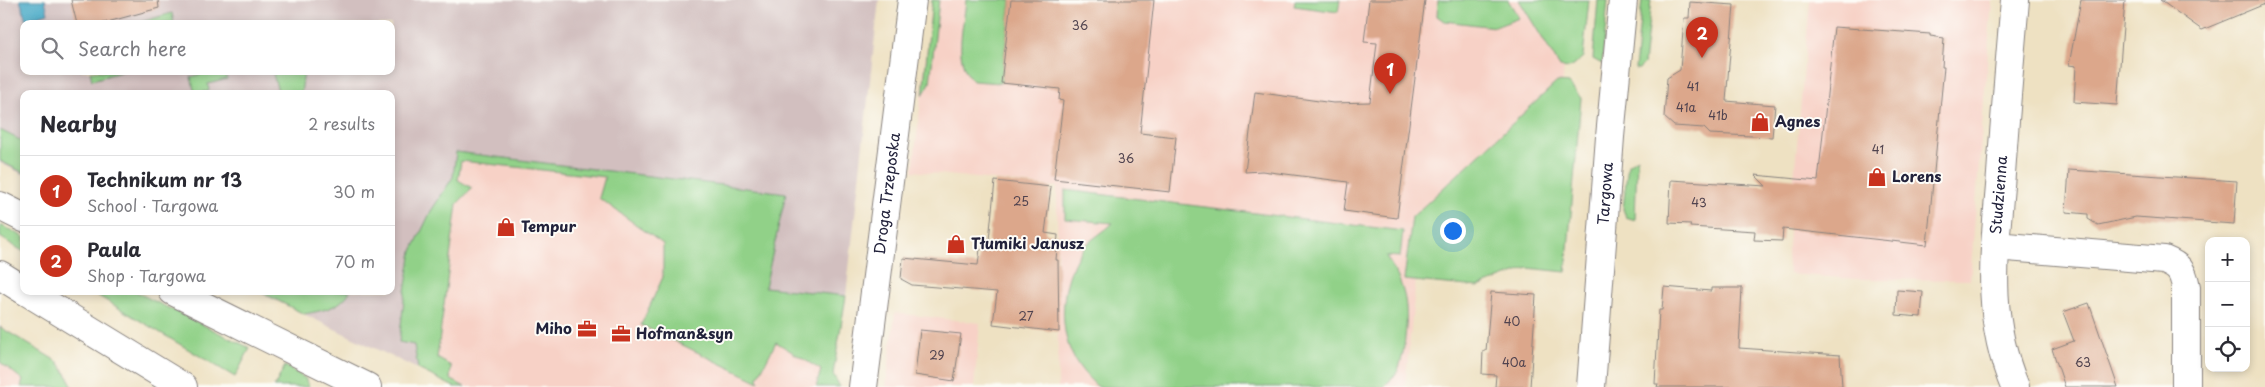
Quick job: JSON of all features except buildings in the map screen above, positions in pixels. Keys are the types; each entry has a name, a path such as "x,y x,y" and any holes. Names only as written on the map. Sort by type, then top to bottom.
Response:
{"street":[{"name":"Droga Trzeposka","path":"863,387 912,0"},
{"name":"Targowa","path":"1591,387 1610,137 1623,0"},
{"name":"Studzienna","path":"2015,0 1995,246 1994,307 1996,326 2006,364 2015,387"},
{"path":"0,206 20,216"},
{"path":"1995,246 2164,260 2178,266 2184,277 2186,287 2186,387"},
{"path":"0,275 20,288"},
{"path":"32,295 183,387"},
{"path":"181,295 367,387"}],"shaded area":[{"path":"0,0 879,0 846,296 765,287 785,193 456,152 430,375 264,295 395,295 395,90 20,90 20,173 0,163"},
{"path":"932,0 1570,0 1549,233 1422,221 1405,387 1058,387 1057,187 913,171"},
{"path":"1810,0 1992,0 1970,280 1857,279 1789,274 1787,256"},
{"path":"456,152 786,193 765,287 846,296 833,374 840,387 454,387 430,375"},
{"path":"895,313 980,323 974,387 886,387"},
{"path":"0,326 59,362 69,376 73,387 0,387"}],"green space":[{"path":"932,0 939,0 930,83 923,95"},
{"path":"966,0 1011,0 1001,83 973,81 967,73 961,53"},
{"path":"1295,0 1340,0 1338,12 1294,6"},
{"path":"1438,0 1508,0 1519,18 1495,27 1444,21 1437,16"},
{"path":"1519,0 1589,0 1583,57 1570,68 1560,67"},
{"path":"1598,0 1608,0 1602,64 1593,59"},
{"path":"1642,0 1651,0 1644,64 1639,69 1635,69"},
{"path":"172,13 173,20 148,20"},
{"path":"91,75 110,75 92,80"},
{"path":"198,75 226,75 227,79 208,84 209,90 194,90 191,77"},
{"path":"273,75 303,75 302,90 278,90"},
{"path":"1557,82 1568,83 1581,98 1566,272 1528,268 1478,287 1404,280 1412,217"},
{"path":"0,130 20,140 20,171 0,161"},
{"path":"456,152 786,193 765,287 846,296 833,374 840,387 816,387 821,370 776,342 758,377 759,382 641,325 663,277 663,244 599,198 605,177 461,161 458,180 472,188 457,204 437,358 451,366 450,379 465,387 454,387 418,369 414,345 399,342 412,251 431,211 453,177"},
{"path":"1637,158 1635,220 1626,217 1623,209 1628,164"},
{"path":"1065,190 1403,231 1400,257 1386,256 1398,277 1406,305 1404,346 1397,372 1384,387 1098,387 1079,366 1068,345 1065,331 1064,300 1071,270 1078,256 1086,245 1113,223 1065,219"},
{"path":"0,225 20,235 20,250 0,237"},
{"path":"97,295 142,295 250,348 235,377"},
{"path":"267,295 347,295 336,305 324,310 304,314"},
{"path":"0,327 58,362 69,378 72,387 21,387 23,380 0,362"},
{"path":"285,366 305,378 309,387 274,387"}],"water":[{"path":"20,0 45,0 48,13 26,20"}],"place":[{"name":"Paula","path":"1702,58"},
{"name":"Technikum nr 13","path":"1390,94"},
{"name":"Agnes","path":"1760,122"},
{"name":"Lorens","path":"1877,177"},
{"name":"Tempur","path":"506,227"},
{"name":"Tłumiki Janusz","path":"956,244"},
{"name":"Miho","path":"587,329"},
{"name":"Hofman&syn","path":"621,334"}]}
